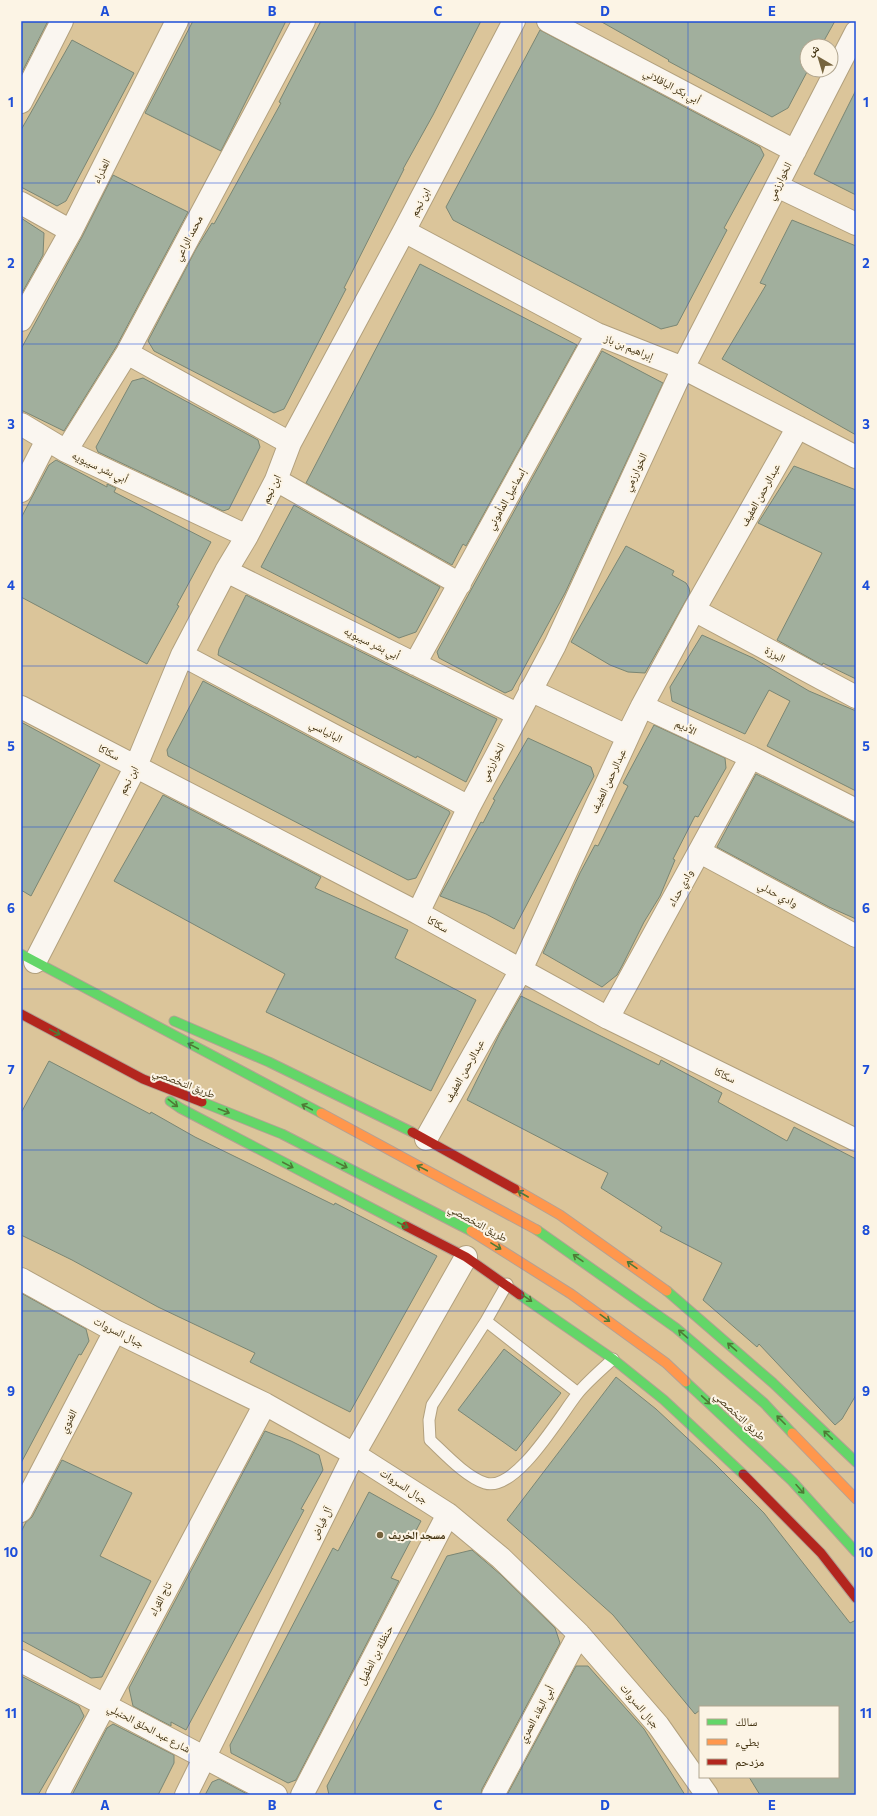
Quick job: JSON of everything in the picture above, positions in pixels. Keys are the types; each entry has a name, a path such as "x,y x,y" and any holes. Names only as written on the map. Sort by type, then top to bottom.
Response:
{"main road":[{"path":"28,958 145,1009"},
{"name":"طريق التخصصي","path":"28,958 457,1186 545,1235 676,1328 764,1403 856,1499"},
{"name":"طريق التخصصي","path":"21,1014 143,1079 282,1134 467,1228 571,1294 666,1363 792,1481 856,1552"},
{"path":"167,1018 269,1062 426,1139 560,1215 660,1284 773,1383 856,1462"},
{"path":"143,1079 180,1108 466,1257 613,1359 664,1400 724,1455 821,1553 856,1598"}],"street":[{"path":"21,102 62,21"},
{"name":"العذراء","path":"21,320 71,231 177,21"},
{"name":"محمد الراعي","path":"66,451 127,353 304,21"},
{"name":"ابن نجم","path":"28,958 136,766 182,655 226,571 248,536 276,480 290,443 404,231 514,21"},
{"name":"أبي بكر الباقلاني","path":"548,21 795,151"},
{"name":"الخوارزمي","path":"418,913 469,807 517,714 555,645 683,368 856,32"},
{"path":"777,186 856,224"},
{"path":"21,203 71,231"},
{"name":"إبراهيم بن باز","path":"404,231 597,334 683,368 856,457"},
{"name":"إسماعيل المأموني","path":"415,664 597,334"},
{"path":"127,353 290,443"},
{"name":"أبي بشر سيبويه","path":"21,424 66,451 248,536"},
{"name":"عبدالرحمن العفيف","path":"426,1139 521,970 642,706 694,610 798,427"},
{"path":"21,491 47,440"},
{"path":"276,480 460,584"},
{"name":"أبي بشر سيبويه","path":"226,571 517,714"},
{"name":"البرزة","path":"694,610 856,697"},
{"name":"البانياسي","path":"182,655 469,807"},
{"path":"530,690 627,736 642,706"},
{"name":"الأديم","path":"642,706 751,757 856,810"},
{"name":"سكاكا","path":"21,707 418,913 608,1018 856,1140"},
{"name":"وادي حداء","path":"608,1018 751,757"},
{"name":"وادي حدلي","path":"700,852 856,936"},
{"name":"آل فياض","path":"186,1795 354,1454 466,1257"},
{"name":"جبال السروات","path":"21,1279 115,1331 265,1404 354,1454 448,1514 501,1558 579,1634 658,1725 707,1795"},
{"name":"الغنوي","path":"21,1511 115,1331"},
{"name":"تاج القراء","path":"57,1795 104,1704 265,1404"},
{"name":"حنظلة بن الطفيل","path":"302,1795 448,1514"},
{"name":"أبي البقاء العمري","path":"493,1795 579,1634"},
{"name":"شارع عبد الحلق الحنبلي","path":"21,1661 276,1795"}],"lane":[{"path":"507,1284 486,1321 432,1405 429,1420 430,1440 470,1476 485,1483 497,1483 512,1475 522,1466 551,1432 578,1393 613,1359"},
{"path":"486,1321 578,1393"}],"building":[{"path":"21,21 48,21 21,74"},
{"path":"193,21 286,21 221,151 145,113"},
{"path":"321,21 481,21 433,115 403,169 344,288 346,289 284,409 274,413 154,351 148,341 196,249 212,223 214,224 281,103 279,102"},
{"path":"600,21 835,21 825,38 799,38 799,78 804,78 788,108 772,117 668,61 669,60"},
{"path":"540,30 760,147 764,155 724,228 727,230 677,325 661,329 453,220 446,207"},
{"path":"72,40 134,73 66,201 57,206 21,187 21,130"},
{"path":"856,90 856,195 814,174"},
{"path":"113,175 188,212 116,347 64,431 21,410 21,349 82,237"},
{"path":"21,218 44,233 43,255 22,293"},
{"path":"792,220 856,246 856,435 722,359 766,285 760,283"},
{"path":"420,264 577,345 466,546 463,544 452,565 306,483"},
{"path":"602,351 663,383 565,593 512,690 505,693 439,658 437,652"},
{"path":"143,378 258,440 260,447 229,509 223,511 98,452 96,447 132,381"},
{"path":"56,460 107,487 107,484 116,488 114,492 211,542 177,605 179,606 147,664 21,597 21,518 49,465"},
{"path":"794,466 856,490 856,679 823,663 822,665 777,640 822,553 758,523"},
{"path":"294,505 440,587 416,632 399,638 261,567"},
{"path":"626,546 674,571 672,575 686,583 690,593 645,673 628,672 610,665 571,642"},
{"path":"246,595 497,719 466,782 417,756 416,758 218,655 219,649"},
{"path":"702,635 753,658 809,691 856,711 856,791 767,746 790,701 769,690 745,734 672,701 670,687"},
{"path":"203,681 449,811 450,813 416,878 408,880 168,756 167,750"},
{"path":"21,722 100,765 31,896 21,890"},
{"path":"654,725 725,758 726,768 698,817 695,816 673,859 675,860 660,896 644,922 617,975 602,987 543,953 580,873 595,845 598,846 628,786 623,783"},
{"path":"528,738 591,767 594,776 514,929 486,914 440,896 481,822 483,823 495,800 493,799"},
{"path":"756,774 856,824 856,919 829,907 717,847"},
{"path":"163,795 321,877 315,888 408,930 395,958 476,1000 431,1091 266,1012 285,974 114,881"},
{"path":"521,996 659,1065 661,1060 722,1093 718,1102 787,1141 794,1127 856,1159 856,1395 842,1419 835,1425 759,1344 757,1347 703,1300 722,1263 660,1231 662,1227 601,1188 608,1173 467,1100 500,1033"},
{"path":"49,1061 150,1114 151,1112 195,1137 334,1205 335,1203 437,1256 350,1412 250,1362 255,1353 158,1307 72,1260 21,1235 21,1113"},
{"path":"21,1293 86,1329 89,1341 81,1355 79,1354 21,1463"},
{"path":"504,1349 561,1393 516,1451 458,1410"},
{"path":"616,1377 656,1409 715,1464 764,1513 850,1623 856,1620 856,1795 760,1795 750,1778 839,1778 839,1706 699,1706 699,1711 695,1714 613,1615 507,1520"},
{"path":"265,1431 291,1441 319,1455 323,1470 301,1509 304,1510 186,1730 171,1722 171,1726 133,1706 129,1688"},
{"path":"62,1460 132,1493 100,1556 151,1581 102,1677 91,1678 21,1640 21,1532 26,1522 32,1517"},
{"path":"369,1492 421,1521 391,1578 399,1581 296,1780 288,1783 231,1753 230,1745 333,1548 338,1551"},
{"path":"472,1550 500,1574 555,1628 560,1643 482,1789 481,1795 329,1795 327,1786 447,1556"},
{"path":"576,1666 588,1666 644,1729 685,1795 507,1795"},
{"path":"21,1676 79,1706 84,1716 38,1795 21,1795"},
{"path":"113,1724 174,1755 174,1763 158,1795 72,1795 107,1728"},
{"path":"219,1779 249,1795 205,1795 212,1782"}],"traffic: fast":[{"path":"21,954 321,1113"},
{"path":"174,1021 269,1062 412,1132"},
{"path":"170,1101 180,1108 406,1226"},
{"path":"202,1102 282,1134 471,1231"},
{"path":"537,1230 676,1328 764,1403 792,1433"},
{"path":"667,1291 773,1383 856,1462"},
{"path":"520,1295 613,1359 664,1400 743,1474"},
{"path":"686,1382 792,1481 856,1552"}],"traffic: slow":[{"path":"321,1113 537,1230"},
{"path":"515,1189 560,1215 667,1291"},
{"path":"471,1231 571,1294 666,1363 686,1382"},
{"path":"792,1433 856,1499"}],"traffic: jam":[{"path":"21,1014 143,1079 202,1102"},
{"path":"412,1132 515,1189"},
{"path":"406,1226 466,1257 520,1295"},
{"path":"743,1474 821,1553 856,1598"}],"place":[{"name":"مسجد الخريف","path":"380,1535"}]}
